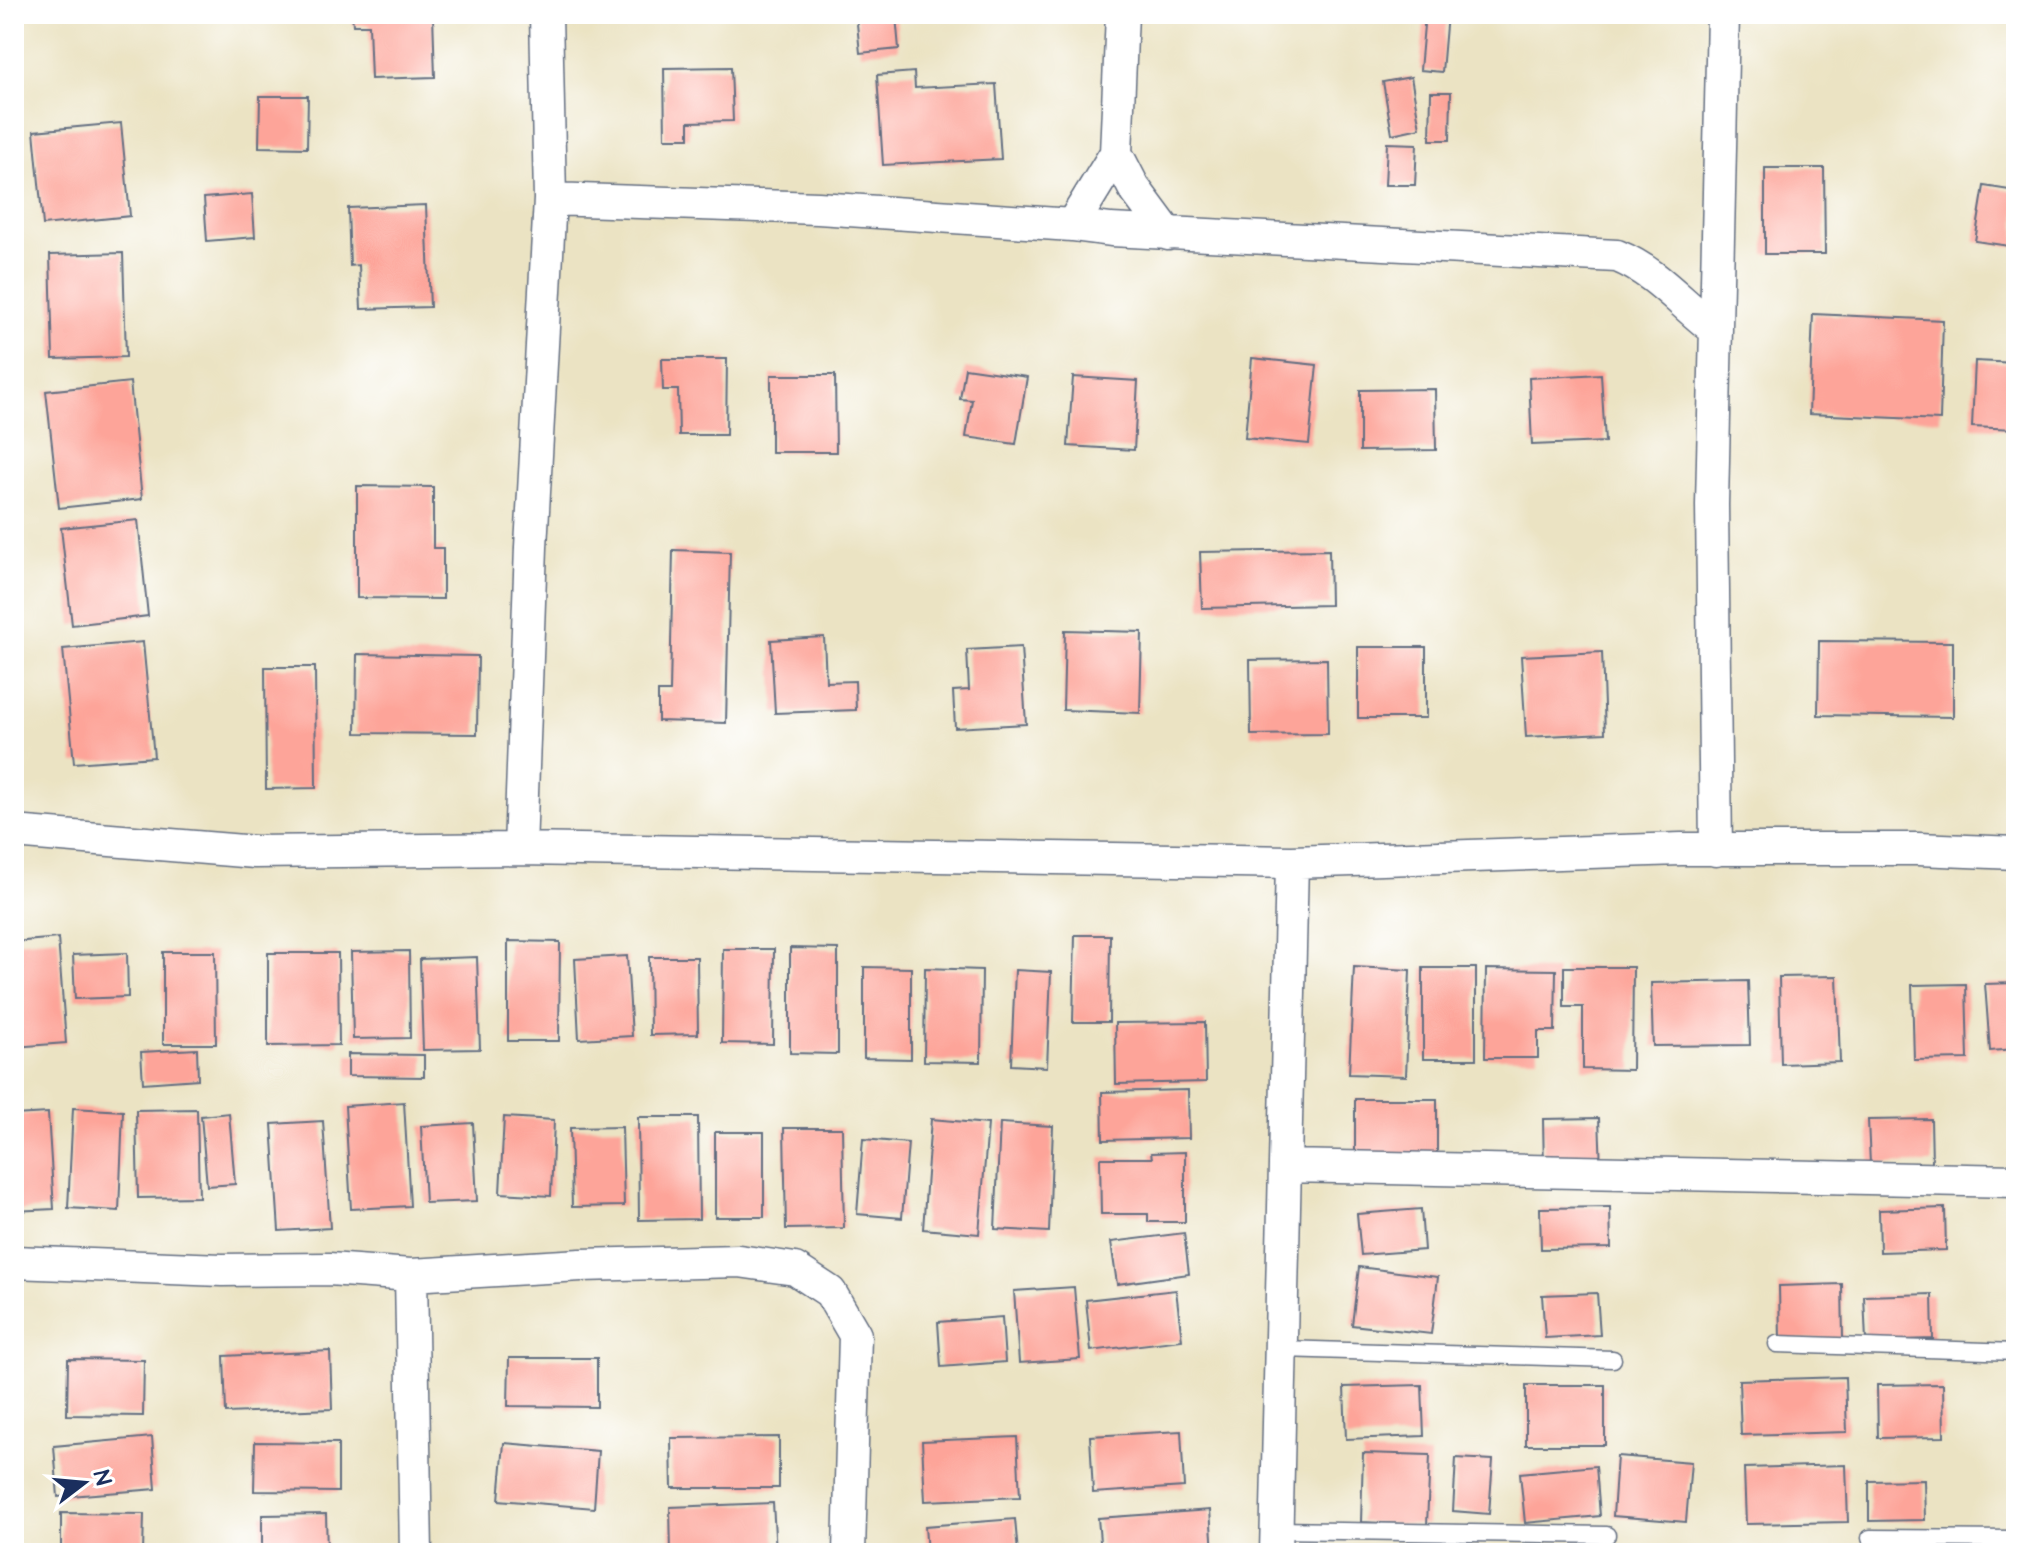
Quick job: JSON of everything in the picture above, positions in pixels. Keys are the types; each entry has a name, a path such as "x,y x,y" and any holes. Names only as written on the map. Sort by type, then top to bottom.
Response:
{"street":[{"path":"520,849 531,547 550,199 546,14"},
{"path":"1072,225 1116,153 1122,14"},
{"path":"1716,850 1712,505 1723,14"},
{"path":"1116,153 1134,188 1168,234"},
{"path":"550,199 818,208 1168,234 1617,256 1639,264 1716,330"},
{"path":"14,832 255,852 520,849 1292,862 1716,850 1918,849 2016,853"},
{"path":"1276,1542 1292,862"},
{"path":"1287,1166 2016,1181"},
{"path":"14,1262 222,1270 329,1269 411,1275 581,1265 724,1262 795,1269 830,1292 855,1335 849,1553"},
{"path":"411,1275 416,1553"}],"lane":[{"path":"1777,1344 2016,1352"},
{"path":"1282,1349 1613,1359"},
{"path":"1276,1542 1607,1535"},
{"path":"1870,1538 2016,1539"}],"building":[{"path":"352,14 433,14 435,77 371,79 369,25 353,25"},
{"path":"856,14 877,14 877,18 896,16 899,49 860,53"},
{"path":"1425,14 1447,14 1442,72 1420,70"},
{"path":"731,67 733,121 689,122 689,138 665,138 664,68"},
{"path":"914,72 915,88 996,84 1001,159 883,165 877,75"},
{"path":"1411,77 1420,128 1392,134 1383,82"},
{"path":"1431,92 1451,92 1450,140 1430,140"},
{"path":"260,96 308,96 307,148 259,147"},
{"path":"121,123 130,216 43,225 34,131"},
{"path":"1387,143 1417,144 1415,185 1385,185"},
{"path":"1765,168 1824,168 1825,254 1765,254"},
{"path":"1984,186 2016,191 2016,247 1975,241"},
{"path":"252,194 255,237 207,241 204,198"},
{"path":"426,205 430,307 361,309 359,265 350,266 348,208"},
{"path":"123,253 126,357 53,359 50,255"},
{"path":"1813,314 1943,320 1940,420 1809,414"},
{"path":"1252,358 1317,365 1309,444 1245,438"},
{"path":"662,359 727,359 726,435 679,435 678,390 663,390"},
{"path":"1975,361 2016,363 2016,429 1972,427"},
{"path":"965,368 1027,377 1016,444 966,437 972,400 960,399"},
{"path":"1601,374 1605,442 1532,445 1529,378"},
{"path":"771,375 835,375 836,452 771,452"},
{"path":"1073,377 1138,381 1134,450 1068,446"},
{"path":"130,382 142,499 59,508 46,391"},
{"path":"1435,389 1436,450 1360,451 1360,390"},
{"path":"357,486 433,487 433,548 443,548 443,599 357,598"},
{"path":"138,520 148,616 72,625 61,528"},
{"path":"673,550 730,552 726,723 658,721 658,692 670,692"},
{"path":"1329,550 1330,605 1202,608 1200,552"},
{"path":"1065,630 1142,632 1140,713 1063,710"},
{"path":"824,637 826,682 855,681 856,710 775,713 771,640"},
{"path":"1819,641 1953,642 1953,717 1818,715"},
{"path":"143,642 154,757 74,763 63,649"},
{"path":"1021,647 1026,724 955,728 953,691 969,690 967,650"},
{"path":"1358,647 1426,647 1426,718 1358,718"},
{"path":"1602,652 1605,733 1526,737 1521,656"},
{"path":"357,654 478,656 477,734 356,733"},
{"path":"1327,659 1328,734 1251,735 1250,660"},
{"path":"265,667 315,667 316,788 266,789"},
{"path":"1075,935 1110,935 1109,1022 1073,1022"},
{"path":"58,938 66,1043 14,1047 14,942"},
{"path":"508,941 560,942 559,1041 508,1041"},
{"path":"790,948 838,949 838,1054 790,1053"},
{"path":"723,949 774,949 773,1044 722,1043"},
{"path":"409,951 410,1038 353,1039 351,952"},
{"path":"163,952 215,952 216,1044 163,1044"},
{"path":"127,953 128,997 75,999 73,955"},
{"path":"268,953 338,953 339,1045 268,1046"},
{"path":"627,956 632,1036 579,1039 575,959"},
{"path":"477,957 480,1049 423,1050 420,959"},
{"path":"649,957 697,957 698,1034 650,1035"},
{"path":"864,967 911,968 911,1059 864,1058"},
{"path":"1354,967 1410,970 1406,1076 1349,1074"},
{"path":"1564,967 1633,967 1632,1070 1583,1069 1583,1007 1564,1007"},
{"path":"925,968 982,970 981,1062 924,1061"},
{"path":"1423,968 1476,968 1476,1059 1423,1059"},
{"path":"1486,969 1556,970 1555,1031 1538,1031 1538,1058 1485,1058"},
{"path":"1015,970 1051,972 1047,1067 1011,1065"},
{"path":"1837,976 1840,1062 1781,1064 1779,977"},
{"path":"1748,981 1750,1045 1653,1046 1651,983"},
{"path":"2016,983 2016,1049 1990,1051 1985,984"},
{"path":"1966,984 1968,1059 1914,1060 1912,985"},
{"path":"1205,1022 1206,1082 1116,1084 1115,1023"},
{"path":"197,1049 198,1079 143,1083 141,1052"},
{"path":"348,1054 424,1055 424,1077 348,1076"},
{"path":"1188,1090 1189,1138 1103,1140 1102,1092"},
{"path":"1355,1099 1437,1099 1437,1155 1355,1154"},
{"path":"404,1102 410,1206 351,1209 345,1106"},
{"path":"73,1108 123,1111 119,1211 68,1208"},
{"path":"197,1109 199,1197 138,1198 136,1110"},
{"path":"48,1113 54,1209 14,1211 14,1115"},
{"path":"229,1113 235,1184 207,1186 201,1116"},
{"path":"504,1117 554,1120 551,1196 500,1193"},
{"path":"638,1117 698,1117 699,1219 639,1220"},
{"path":"1599,1118 1601,1168 1544,1170 1543,1119"},
{"path":"931,1119 988,1124 979,1234 923,1229"},
{"path":"1931,1119 1932,1163 1870,1164 1868,1120"},
{"path":"323,1121 330,1228 279,1231 272,1124"},
{"path":"473,1123 477,1201 425,1203 421,1126"},
{"path":"1000,1123 1053,1126 1049,1232 995,1229"},
{"path":"622,1127 624,1206 572,1207 570,1128"},
{"path":"784,1128 842,1128 844,1228 786,1229"},
{"path":"715,1132 764,1132 764,1217 715,1217"},
{"path":"863,1139 908,1143 902,1218 857,1214"},
{"path":"1185,1152 1185,1222 1148,1222 1148,1214 1101,1214 1100,1158 1152,1158 1151,1153"},
{"path":"1610,1207 1611,1248 1541,1249 1540,1208"},
{"path":"1945,1208 1946,1250 1880,1252 1879,1210"},
{"path":"1421,1209 1424,1250 1361,1255 1357,1214"},
{"path":"1184,1233 1189,1274 1117,1284 1111,1242"},
{"path":"1359,1267 1438,1277 1431,1334 1352,1325"},
{"path":"1842,1284 1843,1338 1780,1340 1779,1286"},
{"path":"1074,1287 1080,1359 1019,1363 1014,1291"},
{"path":"1176,1290 1182,1340 1091,1351 1086,1300"},
{"path":"1597,1293 1600,1335 1545,1338 1542,1295"},
{"path":"1932,1294 1933,1339 1866,1341 1864,1296"},
{"path":"1002,1317 1005,1362 941,1367 938,1322"},
{"path":"330,1351 332,1409 226,1413 224,1356"},
{"path":"509,1358 597,1358 597,1407 508,1406"},
{"path":"68,1359 144,1360 143,1416 67,1415"},
{"path":"1845,1377 1847,1432 1741,1435 1739,1380"},
{"path":"1943,1384 1944,1437 1878,1438 1877,1385"},
{"path":"1422,1385 1424,1436 1346,1439 1344,1387"},
{"path":"1526,1385 1605,1385 1605,1445 1526,1445"},
{"path":"1181,1431 1184,1487 1093,1493 1090,1436"},
{"path":"152,1437 156,1489 58,1497 54,1446"},
{"path":"779,1437 779,1488 672,1488 671,1438"},
{"path":"1017,1437 1020,1497 925,1501 922,1441"},
{"path":"255,1442 338,1443 338,1492 254,1491"},
{"path":"504,1443 598,1451 594,1508 499,1500"},
{"path":"1363,1453 1430,1455 1427,1525 1361,1522"},
{"path":"1617,1456 1691,1462 1686,1522 1613,1516"},
{"path":"1456,1458 1493,1460 1489,1514 1453,1511"},
{"path":"1846,1465 1848,1522 1746,1524 1744,1468"},
{"path":"1596,1466 1600,1516 1525,1523 1520,1473"},
{"path":"1924,1480 1925,1520 1869,1521 1869,1481"},
{"path":"773,1503 776,1552 671,1553 670,1507"},
{"path":"1210,1510 1213,1552 1101,1553 1098,1518"},
{"path":"61,1513 144,1514 143,1553 61,1553"},
{"path":"326,1514 327,1553 262,1553 262,1515"},
{"path":"1015,1519 1018,1553 927,1553 925,1526"}]}
